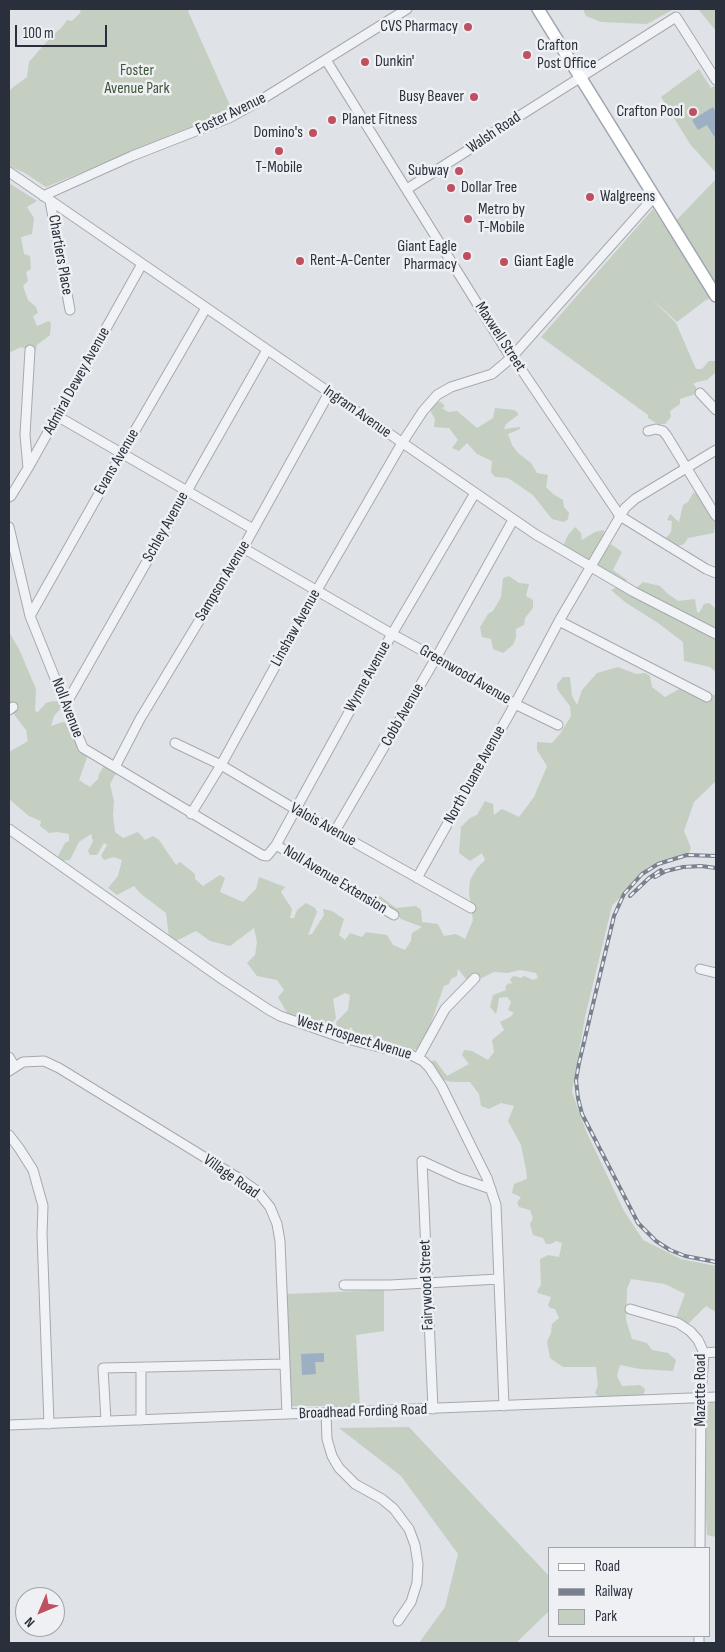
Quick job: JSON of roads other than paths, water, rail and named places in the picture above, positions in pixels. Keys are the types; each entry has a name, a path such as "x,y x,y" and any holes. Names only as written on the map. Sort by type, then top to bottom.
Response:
{"main road":[{"path":"538,9 716,296"}],"street":[{"name":"Foster Avenue","path":"46,198 132,156 230,118 407,9"},
{"name":"Walsh Road","path":"407,189 676,17 716,80"},
{"name":"Maxwell Street","path":"326,60 511,358 520,366 620,516 706,569 716,573"},
{"name":"Ingram Avenue","path":"9,172 513,520 590,567 674,614 716,634"},
{"name":"Linshaw Avenue","path":"191,814 221,765 317,590 402,443 423,412 437,395 451,387 492,374 511,358 654,196"},
{"name":"Chartiers Place","path":"46,198 70,310"},
{"name":"Admiral Dewey Avenue","path":"9,497 28,468 142,264"},
{"name":"Evans Avenue","path":"30,616 206,308"},
{"path":"28,468 26,435 30,350"},
{"name":"Schley Avenue","path":"66,704 267,350"},
{"name":"Sampson Avenue","path":"115,767 140,719 243,548 328,392"},
{"path":"700,393 716,410"},
{"path":"57,416 253,529"},
{"path":"648,431 656,429 663,431 715,513"},
{"name":"North Duane Avenue","path":"417,878 515,704 559,621 625,508 635,499 716,450"},
{"name":"Wynne Avenue","path":"262,855 267,856 276,845 392,634 475,493"},
{"name":"Cobb Avenue","path":"336,831 513,520"},
{"name":"Noll Avenue","path":"9,527 30,616 83,748 262,855"},
{"name":"Greenwood Avenue","path":"243,548 515,704 558,725"},
{"path":"559,621 707,697"},
{"name":"Valois Avenue","path":"175,743 221,765 471,908"},
{"name":"West Prospect Avenue","path":"9,829 269,1010 343,1038 411,1054 429,1067 442,1087 491,1189 496,1205 504,1406"},
{"name":"Noll Avenue Extension","path":"276,845 394,915"},
{"path":"700,968 716,973"},
{"path":"418,1058 445,1009 475,978"},
{"path":"9,1057 12,1069"},
{"name":"Village Road","path":"12,1069 23,1062 44,1061 59,1068 240,1178 257,1191 270,1207 277,1224 280,1241 287,1414"},
{"path":"9,1135 34,1170 43,1206 42,1234 49,1424"},
{"name":"Fairywood Street","path":"433,1409 422,1161 459,1178 491,1189"},
{"path":"344,1285 390,1285 499,1279"},
{"name":"Mazette Road","path":"630,1309 678,1323 690,1331 698,1340 704,1353 701,1398 700,1547"},
{"path":"704,1353 716,1352"},
{"path":"106,1421 103,1368 285,1364"},
{"path":"141,1368 141,1420"},
{"name":"Broadhead Fording Road","path":"9,1425 716,1397"},
{"path":"326,1413 327,1439 332,1456 339,1468 355,1484 382,1499 394,1509 409,1529 416,1545 417,1583 411,1602 398,1622"}],"water":[{"path":"713,107 716,113 716,130 714,132 716,131 716,139 707,125 698,130 692,120"},
{"path":"324,1353 324,1362 315,1362 316,1374 302,1375 301,1354"}],"railway":[{"path":"716,856 687,855 658,864 642,874 624,894 614,916 576,1080 582,1114 638,1223 656,1241 670,1250 685,1256 716,1262"},
{"path":"655,877 666,871 683,867 701,866 716,868"},
{"path":"630,896 649,878 661,870"}],"place":[{"name":"CVS Pharmacy","path":"468,27"},
{"name":"Crafton Post Office","path":"527,55"},
{"name":"Dunkin'","path":"365,62"},
{"name":"Busy Beaver","path":"474,97"},
{"name":"Crafton Pool","path":"693,112"},
{"name":"Planet Fitness","path":"332,120"},
{"name":"Domino's","path":"313,133"},
{"name":"T-Mobile","path":"279,151"},
{"name":"Subway","path":"459,171"},
{"name":"Dollar Tree","path":"451,188"},
{"name":"Walgreens","path":"590,197"},
{"name":"Metro by T-Mobile","path":"468,219"},
{"name":"Giant Eagle Pharmacy","path":"467,256"},
{"name":"Rent-A-Center","path":"300,261"},
{"name":"Giant Eagle","path":"504,262"}],"park label":[{"name":"Foster Avenue Park","path":"137,80"}]}
